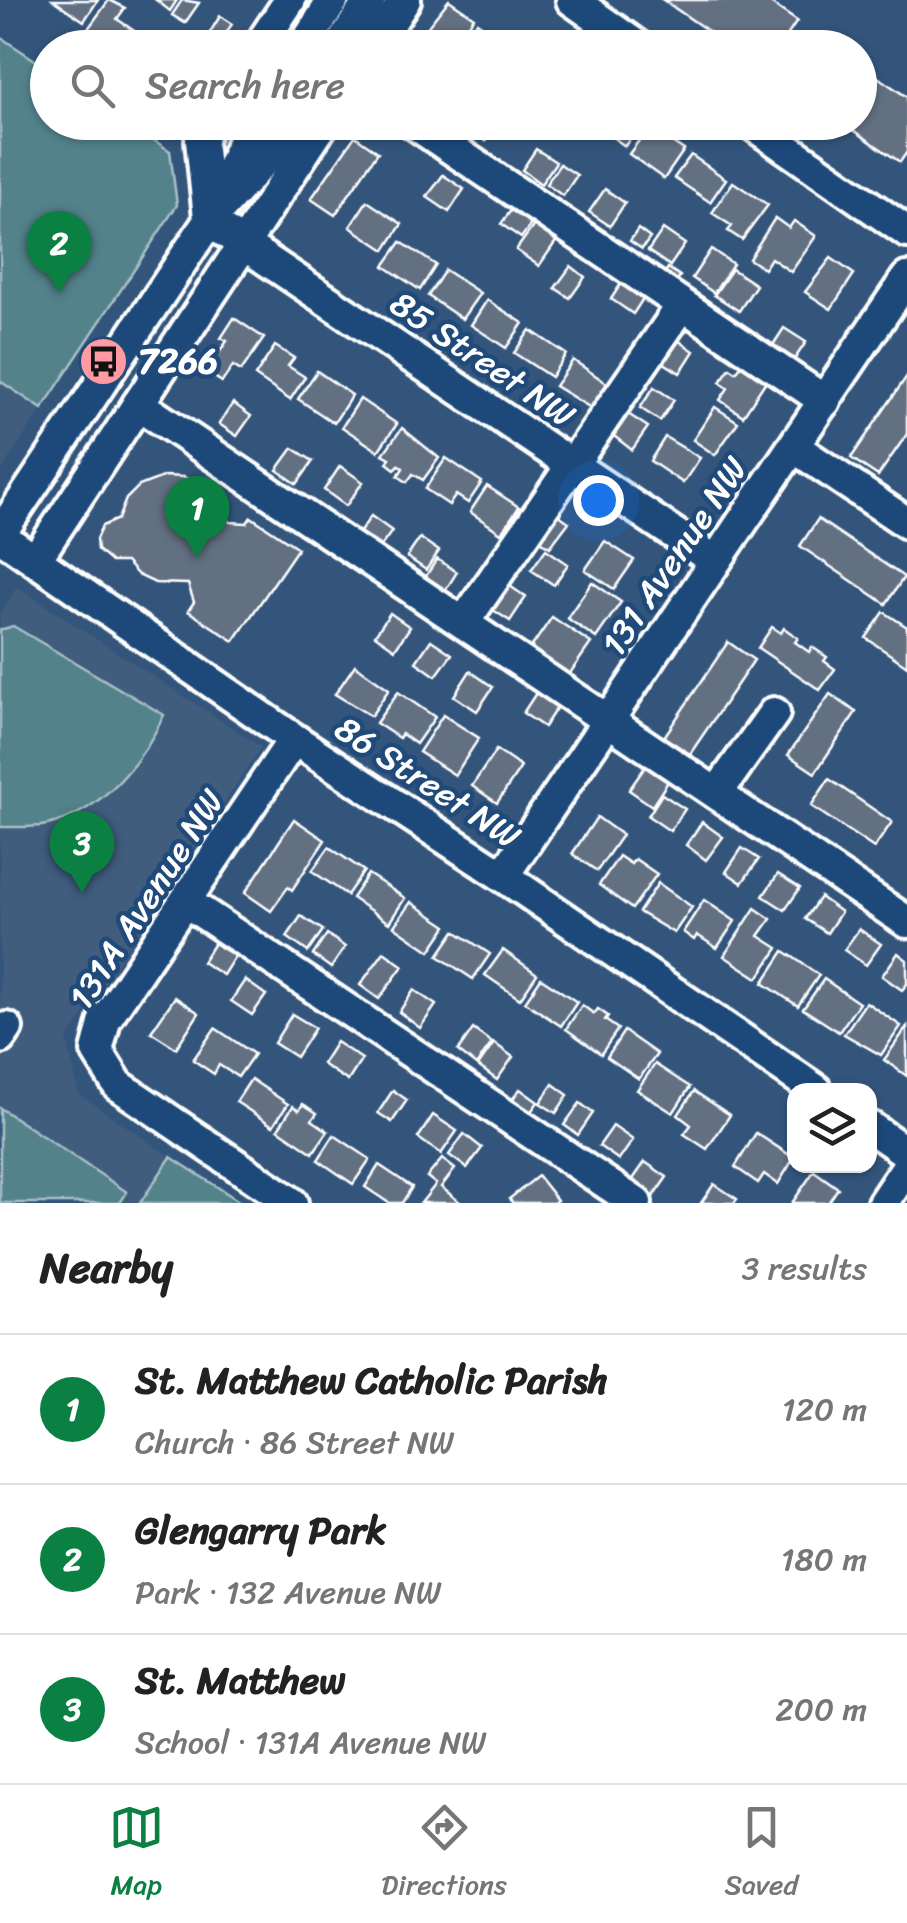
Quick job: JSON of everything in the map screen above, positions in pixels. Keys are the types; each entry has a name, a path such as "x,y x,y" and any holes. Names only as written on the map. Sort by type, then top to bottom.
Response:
{"street":[{"path":"314,30 333,0"},
{"path":"351,30 370,0"},
{"path":"385,30 404,0"},
{"path":"572,0 614,30"},
{"path":"265,30 275,5"},
{"path":"202,140 209,221"},
{"path":"209,221 245,140"},
{"path":"0,535 209,221 278,140"},
{"path":"36,559 312,140"},
{"path":"438,140 825,401"},
{"path":"777,140 902,218"},
{"name":"85 Street NW","path":"209,221 715,561"},
{"name":"131 Avenue NW","path":"503,876 907,278"},
{"path":"464,622 681,307"},
{"path":"138,404 907,922"},
{"path":"794,446 907,523"},
{"name":"86 Street NW","path":"0,535 294,739 806,1083"},
{"path":"717,793 774,713"},
{"name":"131A Avenue NW","path":"292,1203 118,1085 97,1051 105,1020 294,739"},
{"path":"185,901 636,1203"},
{"path":"877,1133 907,1153"},
{"path":"883,1203 907,1168"}],"shaded area":[{"path":"0,381 42,409 0,472"},
{"path":"17,587 261,747 67,1040 79,1094 171,1157 140,1203 0,1203 0,613"}],"green space":[{"path":"306,0 317,0 298,30 287,30"},
{"path":"0,37 30,57 30,140 154,140 170,151 177,205 42,409 0,381"},
{"path":"13,626 164,715 132,767 102,797 67,819 42,826 0,827 0,630"},
{"path":"0,1108 127,1192 120,1203 0,1203"},
{"path":"171,1157 242,1203 140,1203"}],"building":[{"path":"53,0 98,0 84,21"},
{"path":"109,0 125,8 117,19 133,30 87,30"},
{"path":"156,0 177,0 170,11"},
{"path":"182,0 199,3 185,23 172,15"},
{"path":"449,0 474,17 465,30 425,30"},
{"path":"663,0 766,0 797,21 791,30 707,30"},
{"path":"220,16 232,24 228,30 211,30"},
{"path":"477,22 489,30 472,30"},
{"path":"877,77 907,97 907,152 900,162 868,140 877,140"},
{"path":"352,140 361,140 378,152 335,215 311,199"},
{"path":"639,140 669,140 684,150 664,179 629,154"},
{"path":"536,149 556,162 541,184 522,170"},
{"path":"691,155 726,179 710,202 674,178"},
{"path":"560,164 577,175 563,196 546,184"},
{"path":"443,175 464,189 449,212 427,197"},
{"path":"733,182 768,205 742,240 728,231 732,226 712,213"},
{"path":"605,189 625,203 610,226 589,212"},
{"path":"367,201 402,224 385,250 350,227"},
{"path":"514,206 534,220 521,238 501,224"},
{"path":"775,218 789,228 794,221 816,236 791,272 771,258 764,269 749,259"},
{"path":"537,221 559,237 539,266 516,250"},
{"path":"638,229 650,238 642,249 630,241"},
{"path":"663,229 685,244 670,266 648,251"},
{"path":"401,242 436,265 420,290 384,266"},
{"path":"711,249 733,264 714,293 692,278"},
{"path":"831,258 854,274 831,309 805,292"},
{"path":"571,266 585,277 570,298 555,288"},
{"path":"668,268 680,276 675,284 658,283"},
{"path":"732,269 756,285 739,311 714,295"},
{"path":"445,270 480,293 462,319 428,296"},
{"path":"624,279 646,294 633,314 611,299"},
{"path":"487,300 523,323 506,348 471,325"},
{"path":"234,318 264,338 241,371 233,366 222,382 202,369 214,350 219,353 227,341 221,338"},
{"path":"784,328 806,342 790,366 769,351"},
{"path":"530,330 566,354 551,377 514,353"},
{"path":"672,336 694,351 680,373 658,359"},
{"path":"275,346 294,358 288,366 305,377 290,400 255,376"},
{"path":"573,360 608,384 591,408 555,386"},
{"path":"742,365 766,381 743,416 720,400 728,388 720,382 730,368 736,372"},
{"path":"317,371 352,395 334,423 298,399"},
{"path":"907,376 907,434 878,476 851,458"},
{"path":"654,387 674,400 660,421 640,408"},
{"path":"360,399 397,424 378,451 342,427"},
{"path":"233,403 251,416 237,436 219,424"},
{"path":"715,407 738,422 715,455 693,440"},
{"path":"625,412 648,427 632,450 610,433"},
{"path":"402,428 439,458 423,480 413,474 407,482 398,476 403,468 399,465 395,469 383,454"},
{"path":"665,437 700,458 683,483 650,461"},
{"path":"293,448 313,461 297,484 277,470"},
{"path":"446,458 482,482 468,503 456,495 449,505 425,489"},
{"path":"340,466 363,482 346,506 324,490"},
{"path":"165,476 200,483 214,495 230,522 247,523 251,517 298,548 234,641 188,611 194,602 188,584 155,583 138,575 126,562 111,562 97,550 96,539 102,526 118,519 126,499 139,486"},
{"path":"487,486 519,507 501,533 470,512"},
{"path":"553,511 569,522 550,547 536,538"},
{"path":"371,516 392,531 376,553 355,539"},
{"path":"818,519 904,577 886,604 800,546"},
{"path":"420,538 439,551 426,570 407,557"},
{"path":"605,541 634,560 614,589 585,570"},
{"path":"546,549 568,564 554,585 531,570"},
{"path":"437,559 457,572 442,596 422,582"},
{"path":"504,582 526,597 510,621 487,606"},
{"path":"592,582 621,602 596,638 567,618"},
{"path":"884,612 907,627 907,666 866,638"},
{"path":"390,613 410,627 395,649 375,635"},
{"path":"552,617 591,643 566,679 528,652"},
{"path":"772,627 781,633 784,628 809,652 812,647 827,657 824,661 835,669 820,690 758,648"},
{"path":"431,640 452,654 436,676 416,662"},
{"path":"728,642 754,660 690,754 664,737"},
{"path":"355,665 389,689 371,716 335,694"},
{"path":"470,671 493,687 477,711 454,696"},
{"path":"398,692 435,717 416,744 376,723"},
{"path":"536,693 557,707 544,727 523,713"},
{"path":"830,694 856,712 815,773 788,755"},
{"path":"443,715 479,738 455,775 419,752"},
{"path":"496,750 521,767 497,803 472,786"},
{"path":"647,764 669,780 652,806 629,790"},
{"path":"829,779 892,822 874,848 811,806"},
{"path":"662,794 685,809 670,831 648,816"},
{"path":"597,817 622,835 597,871 572,854"},
{"path":"294,819 325,840 292,890 288,887 271,911 245,893"},
{"path":"702,822 723,837 706,860 686,845"},
{"path":"329,847 364,871 347,895 312,871"},
{"path":"742,848 759,859 742,883 726,872"},
{"path":"619,856 631,864 635,859 657,874 632,909 599,885"},
{"path":"368,874 405,898 389,923 352,898"},
{"path":"778,874 800,888 785,910 763,896"},
{"path":"658,883 692,907 674,933 639,912"},
{"path":"820,897 841,912 827,933 805,919"},
{"path":"704,900 735,921 717,948 697,935 694,940 683,932"},
{"path":"411,902 447,926 430,951 394,926"},
{"path":"755,908 771,919 759,936 778,948 758,978 724,956"},
{"path":"301,916 323,930 308,952 287,937"},
{"path":"859,929 881,944 866,965 844,950"},
{"path":"455,931 490,954 473,979 438,956"},
{"path":"327,934 345,947 331,968 313,955"},
{"path":"214,943 235,956 223,975 202,962"},
{"path":"503,950 537,974 520,999 485,975"},
{"path":"784,951 819,975 798,1006 763,983"},
{"path":"384,952 403,966 379,999 360,985"},
{"path":"898,953 907,960 907,984 902,990 882,976"},
{"path":"541,978 577,1002 561,1026 525,1002"},
{"path":"824,979 859,1003 839,1032 803,1009"},
{"path":"245,980 266,995 252,1015 231,1001"},
{"path":"414,990 436,1005 420,1028 399,1012"},
{"path":"175,997 199,1013 176,1048 151,1032"},
{"path":"866,1002 901,1026 881,1055 844,1034"},
{"path":"582,1005 594,1014 598,1009 618,1029 601,1054 566,1029"},
{"path":"292,1014 315,1028 296,1057 274,1043"},
{"path":"907,1027 907,1076 884,1060"},
{"path":"215,1028 254,1054 238,1077 219,1065 214,1074 193,1060"},
{"path":"473,1029 492,1043 476,1065 458,1051"},
{"path":"624,1031 657,1054 639,1079 607,1057"},
{"path":"336,1042 362,1059 348,1081 322,1064"},
{"path":"494,1043 513,1057 497,1080 478,1066"},
{"path":"655,1064 690,1087 673,1113 637,1090"},
{"path":"251,1079 288,1104 273,1126 236,1102"},
{"path":"553,1084 568,1095 556,1113 540,1103"},
{"path":"520,1089 538,1102 527,1117 509,1104"},
{"path":"393,1090 407,1100 392,1122 378,1113"},
{"path":"694,1091 730,1115 707,1149 684,1134 691,1125 678,1115"},
{"path":"580,1103 593,1113 578,1135 564,1125"},
{"path":"303,1104 317,1113 312,1120 328,1131 313,1153 278,1129 293,1106 299,1110"},
{"path":"433,1115 457,1131 441,1154 418,1138"},
{"path":"613,1126 633,1140 619,1160 599,1146"},
{"path":"756,1133 787,1153 787,1169 778,1184 764,1174 758,1183 735,1167"},
{"path":"464,1134 482,1148 467,1168 449,1155"},
{"path":"334,1135 370,1159 353,1184 318,1160"},
{"path":"442,1159 455,1169 441,1187 461,1203 421,1203 436,1184 427,1177"},
{"path":"645,1162 667,1177 651,1200 629,1185"},
{"path":"379,1165 412,1187 402,1203 389,1203 365,1187"},
{"path":"813,1173 838,1188 828,1203 792,1203"},
{"path":"538,1176 557,1200 554,1203 513,1203 509,1199"},
{"path":"714,1184 737,1199 734,1203 701,1203"}],"place":[{"name":"Glengarry Park","path":"59,293"},
{"name":"7266","path":"103,361"},
{"name":"St. Matthew Catholic Parish","path":"197,558"},
{"name":"St. Matthew","path":"82,893"}]}
